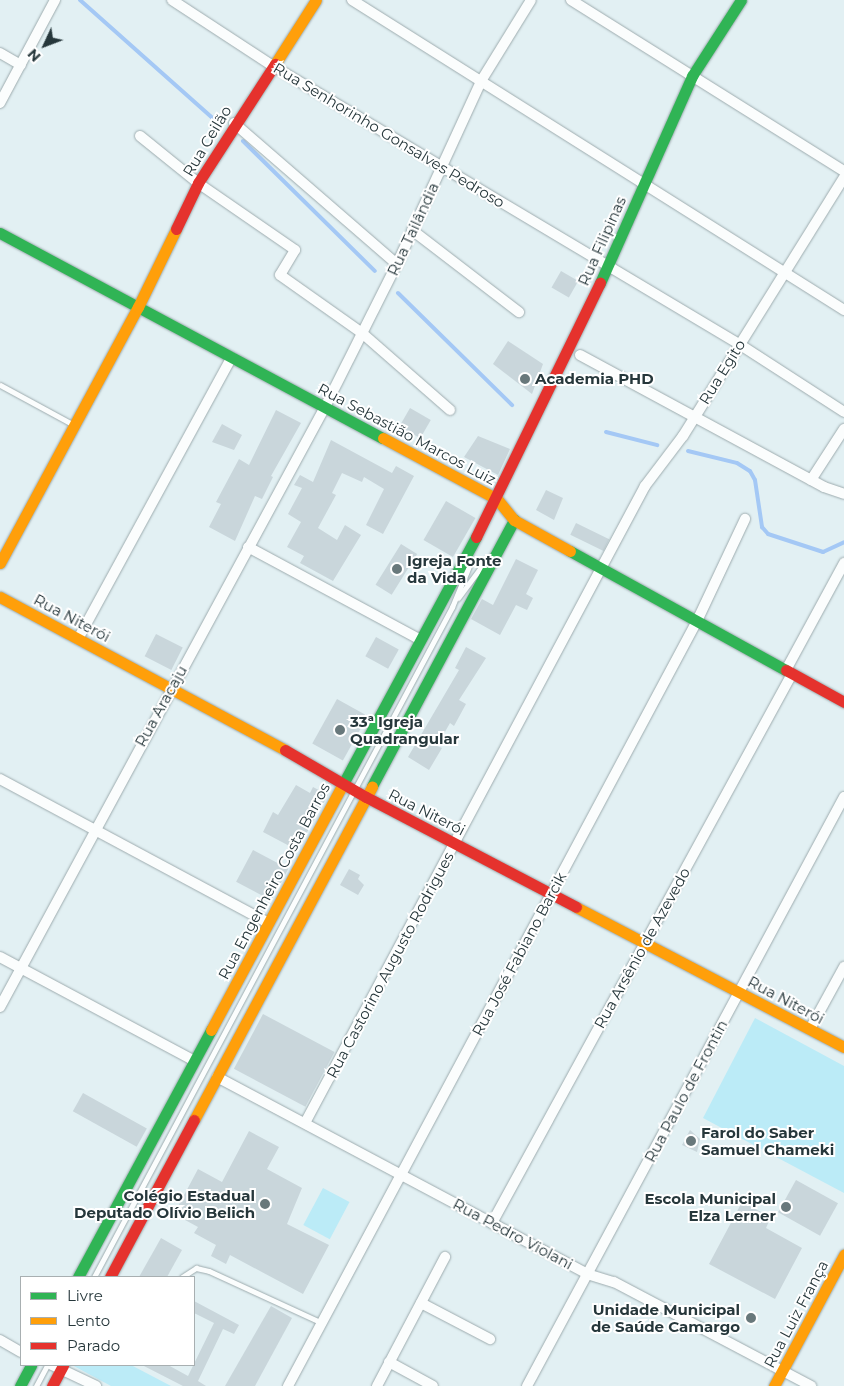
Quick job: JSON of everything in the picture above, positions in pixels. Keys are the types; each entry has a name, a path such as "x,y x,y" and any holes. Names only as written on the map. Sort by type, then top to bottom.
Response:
{"street":[{"path":"0,103 55,0"},
{"name":"Rua Senhorinho Gonsalves Pedroso","path":"172,0 273,66 739,344 844,412"},
{"name":"Rua Ceilão","path":"0,563 72,424 138,307 198,182 234,123 316,0"},
{"path":"352,0 645,183 784,274 844,310"},
{"name":"Rua Tailândia","path":"325,407 397,264 481,81 531,0"},
{"path":"571,0 844,171"},
{"name":"Rua Filipinas","path":"497,499 608,266 692,76 741,0"},
{"path":"0,54 21,64"},
{"path":"234,123 397,264"},
{"path":"140,136 198,182 270,229 295,250 280,274 362,333 450,410"},
{"name":"Rua Egito","path":"601,568 650,477 695,416 844,177"},
{"path":"412,230 519,312"},
{"name":"Rua Sebastião Marcos Luiz","path":"0,233 497,499 514,520 844,702"},
{"path":"580,355 811,480 844,494"},
{"path":"78,639 232,357"},
{"name":"Rua Aracaju","path":"0,1007 170,688 325,407"},
{"path":"811,480 844,429"},
{"name":"Rua Engenheiro Costa Barros","path":"79,1276 497,499"},
{"name":"Rua José Fabiano Barcik","path":"288,1386 697,621 744,518"},
{"path":"111,1276 514,520"},
{"path":"248,547 421,640"},
{"name":"Rua Arsênio de Azevedo","path":"492,1223 789,672 844,563"},
{"name":"Rua Castorino Augusto Rodrigues","path":"305,1123 601,568"},
{"name":"Rua Niterói","path":"0,597 345,782 366,797 844,1047"},
{"path":"0,779 269,923"},
{"name":"Rua Paulo de Frontin","path":"527,1386 844,796"},
{"path":"0,957 195,1060"},
{"path":"810,1029 844,967"},
{"name":"Rua Pedro Violani","path":"217,1077 587,1274 614,1282 811,1386"},
{"name":"Rua Luiz França","path":"774,1386 844,1255"},
{"path":"377,1386 445,1257"},
{"path":"421,1303 490,1340"},
{"path":"0,1340 20,1351"},
{"path":"389,1362 433,1386"},
{"path":"20,1386 30,1366"},
{"path":"52,1386 59,1366 96,1386"}],"lane":[{"path":"0,385 72,424"},
{"path":"95,1276 452,607 497,499"},
{"path":"452,607 514,520"},
{"path":"184,1276 196,1268 209,1271 322,1323"},
{"path":"36,1386 46,1366"}],"shaded area":[{"path":"755,1018 844,1066 844,1193 703,1118"},
{"path":"323,1188 349,1202 330,1239 303,1225"},
{"path":"74,1366 133,1366 171,1386 111,1386"}],"building":[{"path":"561,271 578,281 569,297 552,287"},
{"name":"Academia PHD","path":"508,341 543,364 532,394 493,364"},
{"path":"410,408 431,420 420,438 400,426"},
{"path":"276,410 301,423 271,476 273,477 262,499 255,496 235,541 209,527 221,504 216,502 239,459 249,465"},
{"path":"222,424 242,435 234,450 212,442"},
{"path":"478,436 510,449 498,475 464,457"},
{"path":"331,440 392,473 396,466 414,476 383,534 366,525 384,489 364,477 362,482 342,473 332,493 336,495 318,528 337,540 345,525 361,535 333,581 300,563 304,556 287,547 301,522 288,514 302,488 294,485 300,475 313,482"},
{"path":"546,490 563,498 554,520 536,510"},
{"path":"446,501 475,518 453,557 424,540"},
{"path":"576,523 609,539 604,551 570,535"},
{"name":"Igreja Fonte da Vida","path":"401,544 417,554 392,595 376,585"},
{"path":"516,559 538,570 526,594 533,598 527,610 516,605 500,635 471,619 482,599 493,605"},
{"path":"156,634 183,648 171,670 145,656"},
{"path":"376,637 399,650 388,669 365,656"},
{"path":"466,647 486,658 459,700 466,704 454,726 450,723 437,746 442,748 429,770 408,757 459,670 455,668"},
{"name":"33ª Igreja Quadrangular","path":"337,699 368,716 343,761 312,744"},
{"path":"296,785 310,793 313,787 328,795 297,850 263,832 273,812 278,815"},
{"path":"253,850 288,869 271,901 236,882"},
{"path":"349,869 360,875 358,879 364,885 358,895 340,885"},
{"path":"263,1014 335,1052 305,1107 234,1069"},
{"path":"83,1093 147,1128 137,1147 73,1111"},
{"name":"Farol do Saber Samuel Chameki","path":"690,1130 700,1139 697,1152 682,1145"},
{"path":"249,1131 279,1147 267,1169 302,1188 287,1224 329,1245 303,1294 230,1255 226,1264 211,1256 216,1245 194,1233 198,1227 174,1214 198,1169 222,1182"},
{"path":"796,1180 838,1203 820,1236 778,1212"},
{"path":"742,1202 771,1217 766,1228 802,1248 775,1299 709,1264"},
{"path":"161,1238 182,1250 168,1276 140,1276"},
{"path":"195,1302 239,1325 234,1334 223,1329 198,1381 206,1386 183,1386 144,1366 170,1366 188,1376 193,1366 195,1366 195,1362 214,1323 195,1314"},
{"path":"271,1306 292,1318 255,1386 225,1386"}],"waterway":[{"path":"80,0 218,123"},
{"path":"243,141 375,271"},
{"path":"398,293 512,405"},
{"path":"606,432 657,445"},
{"path":"688,451 737,463 750,471 755,480 762,527 768,534 823,552 844,542"}],"traffic: fast":[{"path":"600,283 692,76 741,0"},
{"path":"0,233 383,438"},
{"path":"372,786 514,520"},
{"path":"343,784 476,537"},
{"path":"570,551 786,670"},
{"path":"79,1276 211,1030"},
{"path":"20,1386 30,1366"}],"traffic: slow":[{"path":"275,64 316,0"},
{"path":"0,563 138,307 176,229"},
{"path":"383,438 497,499 514,520 570,551"},
{"path":"0,597 285,750"},
{"path":"211,1030 343,784"},
{"path":"194,1120 372,786"},
{"path":"576,907 844,1047"},
{"path":"774,1386 844,1255"}],"traffic: jam":[{"path":"176,229 198,183 275,64"},
{"path":"476,537 600,283"},
{"path":"786,670 844,702"},
{"path":"285,750 366,797 576,907"},
{"path":"111,1276 194,1120"},
{"path":"52,1386 62,1366"}],"place":[{"name":"Academia PHD","path":"525,379"},
{"name":"Igreja Fonte da Vida","path":"397,569"},
{"name":"33ª Igreja Quadrangular","path":"340,730"},
{"name":"Farol do Saber Samuel Chameki","path":"691,1141"},
{"name":"Colégio Estadual Deputado Olívio Belich","path":"265,1204"},
{"name":"Escola Municipal Elza Lerner","path":"786,1207"},
{"name":"Unidade Municipal de Saúde Camargo","path":"751,1318"}]}
